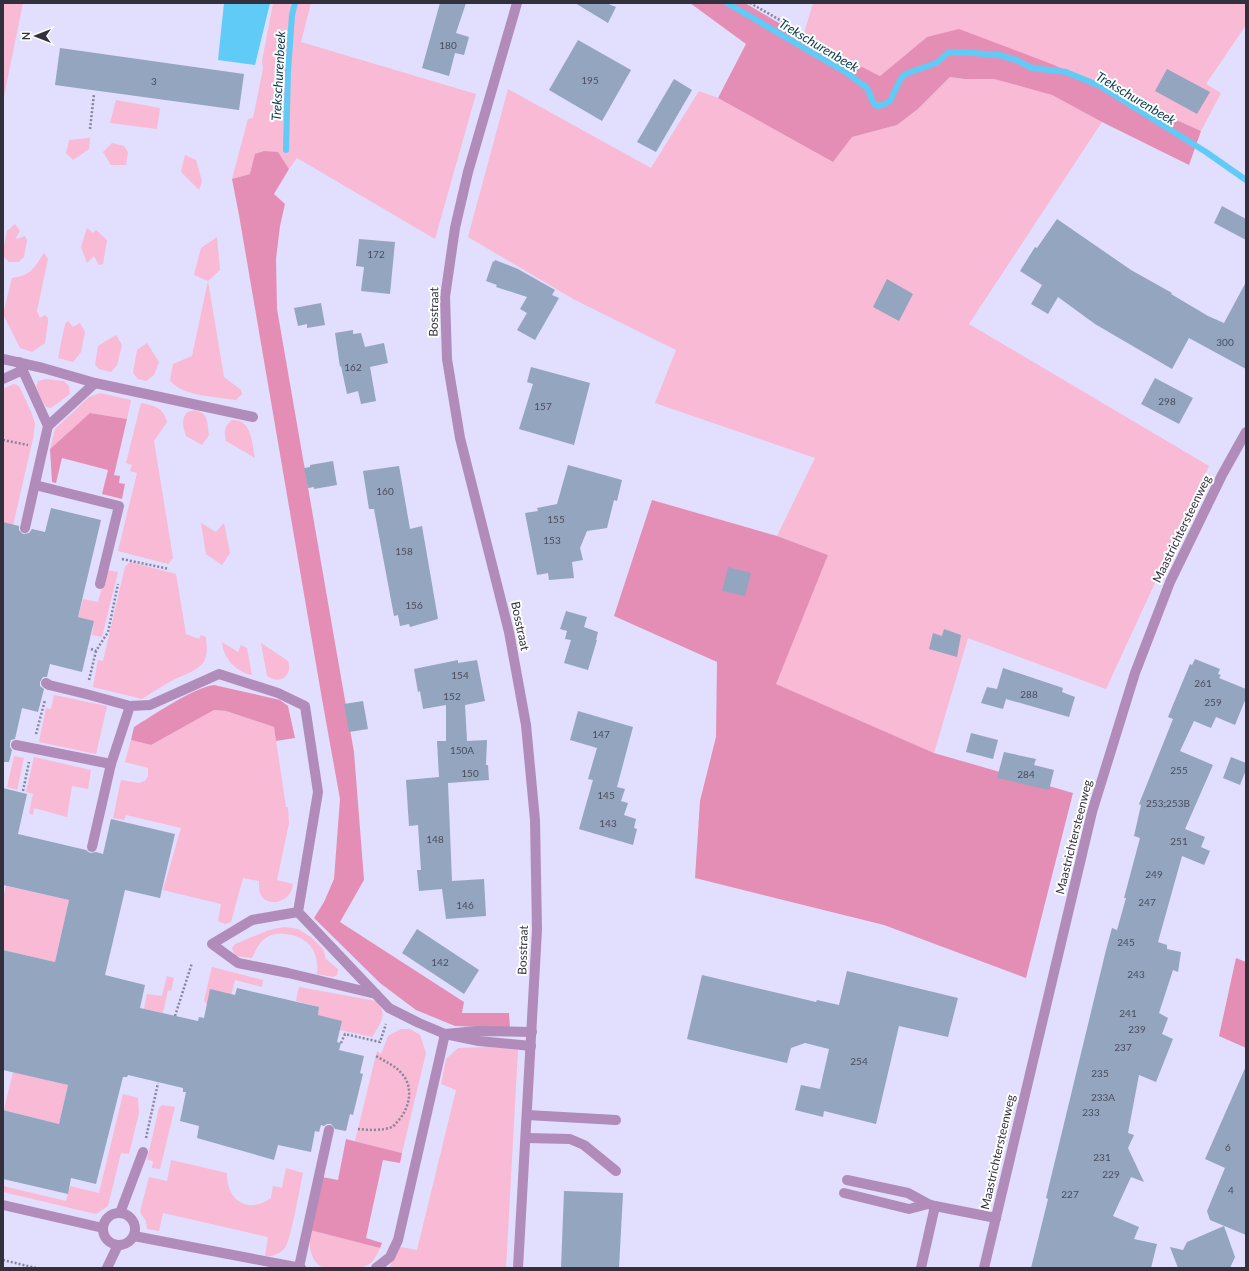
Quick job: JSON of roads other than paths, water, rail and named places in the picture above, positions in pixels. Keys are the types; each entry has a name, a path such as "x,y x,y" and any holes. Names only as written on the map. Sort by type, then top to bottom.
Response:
{"street":[{"name":"Bosstraat","path":"518,3 468,172 455,228 445,297 447,359 460,438 509,632 526,725 535,820 537,930 518,1268"},
{"path":"3,359 21,366 43,368 95,383 253,417"},
{"path":"3,380 21,366"},
{"path":"21,366 48,426"},
{"path":"25,528 48,426 95,383"},
{"name":"Maastrichtersteenweg","path":"984,1268 1092,812 1135,673 1170,582 1222,475 1246,432"},
{"path":"35,485 119,506 100,584"},
{"path":"46,683 130,706 150,705 219,674 278,693 305,706 318,792 298,912"},
{"path":"92,848 111,764 130,706"},
{"path":"16,746 111,764"},
{"path":"298,912 389,1008 445,1034 479,1041 531,1046"},
{"path":"298,912 252,920 212,944 238,963 288,973 376,994"},
{"path":"445,1034 477,1031 532,1032"},
{"path":"376,1268 390,1258 398,1240 445,1034"},
{"path":"527,1115 616,1120"},
{"path":"134,1236 300,1268 328,1130"},
{"path":"526,1138 570,1139 584,1145 616,1171"},
{"path":"120,1213 143,1152"},
{"path":"847,1180 908,1194 932,1205 996,1218"},
{"path":"844,1193 909,1209 932,1205"},
{"path":"3,1205 103,1228"},
{"path":"921,1268 932,1205"},
{"path":"120,1213 129,1217 135,1226 134,1236 127,1243 118,1245 110,1243 107,1240 104,1236 103,1228 108,1217 120,1213"},
{"path":"107,1268 118,1245"}],"water":[{"path":"224,3 270,3 255,65 218,60"}],"waterway":[{"name":"Trekschurenbeek","path":"286,150 288,71 292,15 295,3"},
{"name":"Trekschurenbeek","path":"727,3 847,73 867,88 874,104 878,106 890,101 900,80 905,74 936,63 948,53 959,52 999,55 1016,60 1032,68 1066,72 1100,86 1206,152 1246,180"}]}
